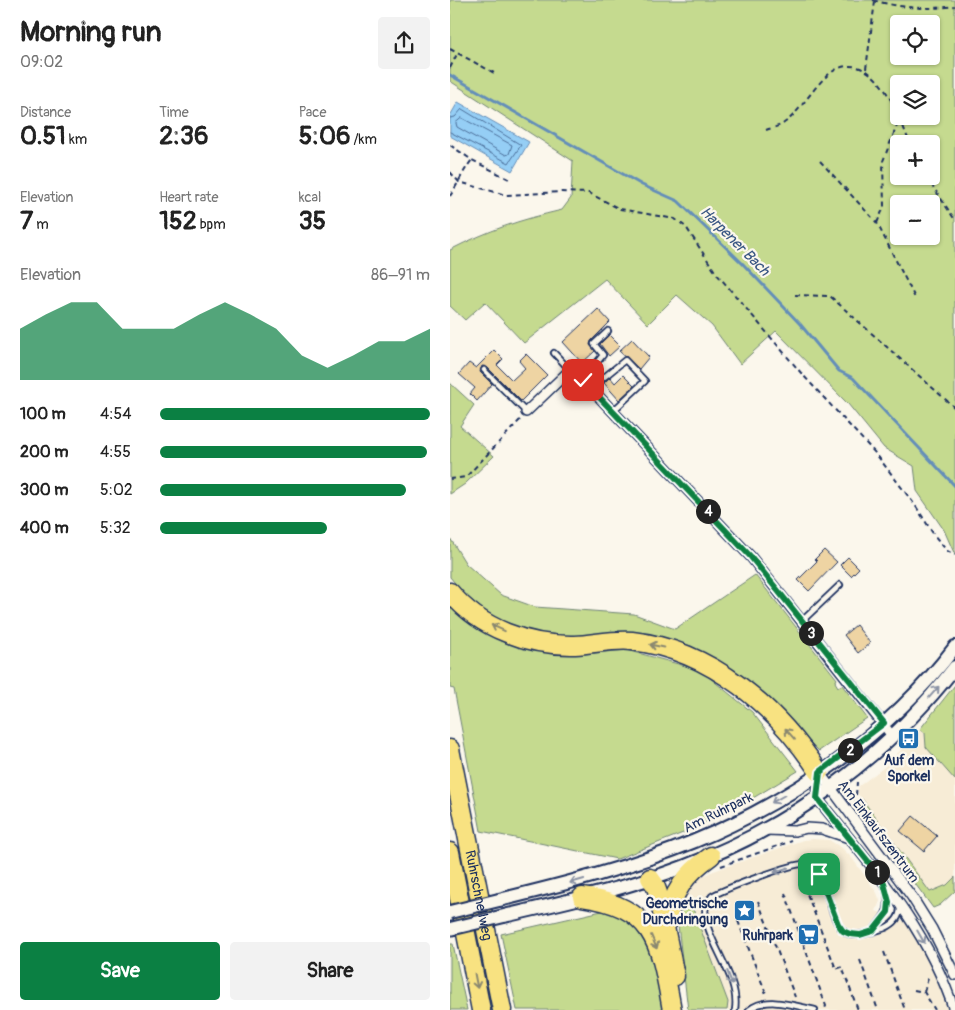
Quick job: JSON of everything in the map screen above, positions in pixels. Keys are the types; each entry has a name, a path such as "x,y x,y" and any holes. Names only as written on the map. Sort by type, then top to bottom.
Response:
{"highway":[{"path":"450,592 471,613 495,627 523,639 568,645 630,641 661,646 696,659 732,680 771,713 820,772"},
{"name":"Ruhrschnellweg","path":"450,749 502,1010"},
{"name":"Ruhrschnellweg","path":"450,852 481,1010"},
{"path":"668,938 669,913 676,893 691,871 716,861"},
{"path":"650,878 658,894 668,938 680,1010"},
{"path":"582,897 608,901 622,907 639,917 646,925 660,957 672,1010"}],"main road":[{"name":"Am Ruhrpark","path":"450,912 624,867 713,832 757,811 820,772 884,723 927,682 955,647"},
{"path":"450,929 582,897 716,861 830,789 893,737 955,667"},
{"path":"624,867 639,871 650,878"}],"street":[{"path":"526,412 570,370 583,380 751,557 884,723 893,737"},
{"name":"Am Einkaufszentrum","path":"820,772 830,789 912,897 932,929 955,975"},
{"name":"Am Einkaufszentrum","path":"820,772 817,798 852,839 900,904 938,968 954,1010"},
{"name":"Am Einkaufszentrum","path":"766,830 795,831 807,828 822,829 852,839"}],"lane":[{"path":"583,380 603,355 594,344 608,331"},
{"path":"554,353 570,370"},
{"path":"591,388 625,360 645,381 614,411"},
{"path":"484,370 526,412"},
{"path":"802,621 840,585"},
{"path":"735,1010 736,996 706,917 706,904 712,896 776,872 806,864 819,874 838,924 843,931 850,934 860,935 894,924 900,913 900,904"},
{"name":"Am Einkaufszentrum","path":"873,931 888,912 889,902 883,880"},
{"path":"749,1010 756,1005 769,1002 815,1010"}],"path":[{"path":"866,70 874,0 901,6 934,9 955,6"},
{"path":"450,49 496,74"},
{"path":"450,68 457,53"},
{"path":"766,130 783,124 835,69 848,64 866,70 887,92 890,98"},
{"path":"877,223 884,208 883,161 896,125"},
{"path":"450,145 472,160 509,179"},
{"path":"450,196 460,182 462,172 472,160"},
{"path":"820,161 877,223 916,300"},
{"path":"450,172 460,182 506,195 561,192 589,193 620,209 674,219 686,227 716,273 802,374 876,454 915,505 934,536 947,551 955,555"},
{"path":"932,185 955,220"},
{"path":"795,296 830,296 955,408"},
{"path":"450,479 466,477 496,448 526,412"},
{"path":"856,795 858,783"},
{"path":"716,861 797,840"},
{"path":"804,886 836,969 842,967 858,1010"},
{"path":"785,893 826,1006 824,1010"},
{"path":"758,902 796,1000"},
{"path":"738,921 769,1002"},
{"path":"884,952 905,1010"},
{"path":"860,960 878,1010"},
{"path":"914,990 924,992 935,1010"}],"shaded area":[{"path":"920,729 925,733 926,747 955,780 955,877 947,885 930,892 857,793 859,786 883,768"},
{"name":"Ruhrpark","path":"803,840 829,840 842,848 852,858 877,893 880,901 876,911 903,921 905,916 939,983 948,1010 727,1010 728,1002 693,910 681,905 689,891 700,878 711,872"}],"green space":[{"path":"450,0 955,0 955,555 944,530 917,491 914,466 884,448 848,404 776,331 740,364 712,326 677,295 648,324 605,279 524,343 485,302 465,320 450,306 450,250 505,226 562,210 571,198 573,161 450,81"},
{"path":"450,383 474,405 460,426 494,456 465,484 450,494"},
{"path":"450,538 466,564 501,595 535,607 634,614 675,629 755,575 837,679 835,682 838,687 842,685 867,718 819,751 748,681 691,646 671,640 627,634 556,638 504,623 482,609 463,593 450,577"},
{"path":"450,600 464,613 592,650 584,654 627,650 700,670 752,712 798,771 748,801 683,833 617,859 481,831 454,689 450,688"},
{"path":"955,685 955,780 926,747 925,733 920,729"},
{"path":"862,799 930,892 947,885 955,877 955,891 940,905 933,908 854,801"},
{"path":"681,905 693,909 728,1002 727,1010 688,1010 678,925"},
{"path":"602,911 624,913 651,944 666,1010 517,1010 501,934"},
{"path":"450,944 453,944 467,1010 450,1010"}],"water":[{"path":"458,102 529,142 512,171 450,136 450,116"}],"building":[{"path":"598,309 610,322 591,341 590,345 595,351 582,363 563,342"},
{"path":"609,335 620,346 609,356 600,344"},
{"path":"632,339 649,357 639,369 619,351"},
{"path":"494,350 503,359 497,365 512,380 525,368 519,361 526,354 547,375 521,401 487,367 482,366 480,372 492,384 477,401 470,394 475,388 459,374 469,363 476,368"},
{"path":"623,375 634,386 619,400 604,383 610,377 615,383"},
{"path":"824,550 837,562 809,591 798,580 817,561 815,559"},
{"path":"848,557 859,568 851,576 840,565"},
{"path":"856,625 870,643 858,653 844,635"},
{"path":"913,816 937,836 924,851 900,831"}],"waterway":[{"name":"Harpener Bach","path":"450,75 642,185 678,201 743,264 800,324 839,371 853,378 955,486"}],"place":[{"name":"Auf dem Sporkel","path":"909,738"},
{"name":"Geometrische Durchdringung","path":"744,911"},
{"name":"Ruhrpark","path":"809,935"}],"route":[{"path":"583,380 751,557 884,723 820,772 817,798 862,851 883,880 889,902 888,912 873,931 860,935 843,931 838,924 819,874"}]}
